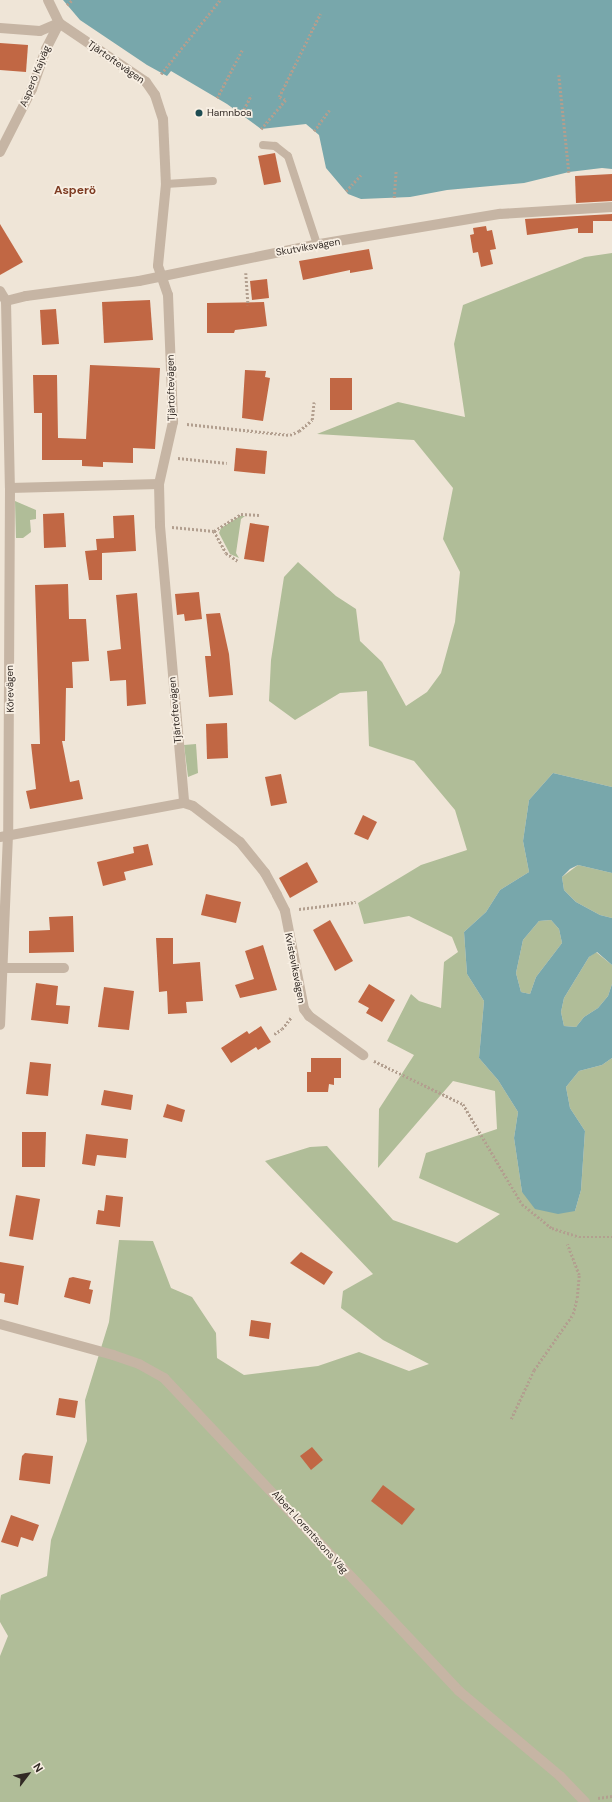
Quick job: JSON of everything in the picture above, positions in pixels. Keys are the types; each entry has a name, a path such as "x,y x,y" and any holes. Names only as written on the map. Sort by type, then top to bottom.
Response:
{"street":[{"path":"0,28 40,31 59,23 48,0"},
{"name":"Asperö Kajväg","path":"0,152 32,89 46,49 59,23"},
{"name":"Tjärtoftevägen","path":"59,23 137,74 150,87 163,119 166,184 158,266 160,277 168,295 172,422 166,457 159,484 160,526 184,803"},
{"name":"Skutviksvägen","path":"6,301 26,296 160,277 317,244 500,214 612,207"},
{"name":"Körevägen","path":"0,291 6,301 10,488 4,836 4,968 0,1025"},
{"path":"10,488 159,484"},
{"path":"4,836 184,803"},
{"name":"Kvisteviksvägen","path":"184,803 205,814 240,842 265,873 285,911 302,1002 309,1016 363,1055"},
{"path":"4,968 64,968"},
{"name":"Albert Lorentssons Väg","path":"0,1324 113,1355 139,1364 164,1378 459,1691 560,1776 585,1802"}],"lane":[{"path":"263,146 275,146 288,156 317,244"},
{"path":"166,184 212,181"}],"path":[{"path":"67,5 72,0"},
{"path":"161,74 220,0"},
{"path":"261,129 285,100 280,97 320,14"},
{"path":"217,98 242,50"},
{"path":"559,75 569,172"},
{"path":"242,113 251,96"},
{"path":"314,130 329,110"},
{"path":"394,198 396,171"},
{"path":"346,191 361,175"},
{"path":"246,258 248,305"},
{"path":"172,422 290,435 312,420 314,402"},
{"path":"166,457 227,463"},
{"path":"160,526 214,531 241,514 258,515"},
{"path":"214,531 226,552 238,561"},
{"path":"285,911 356,902"},
{"path":"274,1034 282,1029 302,1002"},
{"path":"363,1055 463,1104 522,1204 552,1228 579,1237 612,1237"},
{"path":"511,1419 534,1370 572,1314 577,1298 579,1275 566,1244"}],"green space":[{"path":"612,253 612,787 553,773 529,800 523,841 529,872 500,890 486,912 464,932 467,974 484,1001 479,1058 498,1080 518,1112 514,1138 522,1192 575,1211 581,1190 585,1131 570,1108 566,1087 579,1071 602,1065 612,1058 612,1802 0,1802 0,1656 8,1636 0,1622 1,1595 47,1576 51,1540 87,1441 85,1400 109,1322 119,1240 153,1241 171,1288 192,1297 216,1333 217,1358 244,1375 318,1366 359,1352 409,1371 429,1364 383,1340 341,1308 343,1291 373,1274 265,1161 310,1147 327,1146 393,1220 457,1243 500,1214 419,1178 426,1153 497,1129 495,1091 453,1081 378,1168 379,1109 414,1055 387,1041 411,994 419,1001 441,1008 444,962 458,952 452,937 409,916 364,924 358,903 421,865 467,850 455,810 414,761 369,746 367,691 340,693 295,720 269,701 271,660 284,577 298,562 336,596 356,609 360,641 382,662 406,706 427,692 441,673 455,622 460,572 443,539 453,488 414,440 317,434 398,402 465,417 454,344 463,305 585,257"},
{"path":"15,501 36,510 36,519 30,520 31,532 23,538 16,538"},
{"path":"240,516 245,516 241,519 236,553 239,558 230,554 219,533 221,528"},
{"path":"196,744 198,773 188,777 184,745"},
{"path":"578,865 612,873 612,918 600,915 576,902 564,890 562,877"},
{"path":"551,920 559,929 562,943 536,977 530,994 521,992 516,973 523,940 539,921"},
{"path":"596,952 612,965 612,984 608,996 598,1008 584,1017 576,1027 564,1026 561,1012 564,998 589,957"}],"water":[{"path":"63,0 612,0 612,169 602,168 569,172 524,183 447,190 410,197 361,199 348,194 326,168 319,135 306,124 261,129 227,104 171,71 167,76 147,65 80,20"},
{"path":"553,773 612,787 612,873 578,865 570,869 562,877 564,890 576,902 600,915 612,918 612,965 597,952 589,957 564,998 561,1012 564,1026 576,1027 584,1017 598,1008 608,996 612,984 612,1058 602,1065 579,1071 566,1087 570,1108 585,1131 581,1190 575,1211 558,1214 535,1209 522,1192 514,1138 518,1112 498,1080 479,1058 484,1001 467,974 464,932 486,912 500,890 529,872 523,841 529,800","holes":["551,920 559,929 562,943 536,977 530,994 521,992 516,973 523,940 539,921"]}],"building":[{"path":"0,43 28,45 26,72 0,70"},
{"path":"275,153 281,182 264,185 258,156"},
{"path":"612,174 612,201 576,203 575,176"},
{"path":"612,214 612,221 593,221 593,233 578,233 578,228 527,235 525,219"},
{"path":"0,224 23,262 0,275"},
{"path":"486,226 487,231 492,230 496,249 490,250 493,264 481,267 478,252 473,253 470,235 474,234 473,228"},
{"path":"369,249 373,269 350,273 350,270 303,280 299,261"},
{"path":"267,279 269,298 252,300 250,281"},
{"path":"150,300 153,340 104,343 102,302"},
{"path":"264,302 267,326 235,330 234,333 207,333 207,303"},
{"path":"56,309 59,344 42,345 40,310"},
{"path":"90,365 160,368 155,449 133,448 133,463 103,462 103,467 82,466 82,460 42,460 42,413 34,413 33,375 57,375 58,438 86,439"},
{"path":"245,370 266,371 265,377 270,378 263,421 242,418"},
{"path":"330,378 352,378 352,410 330,410"},
{"path":"236,448 267,451 265,474 234,471"},
{"path":"64,513 66,547 44,548 43,514"},
{"path":"134,515 136,551 102,553 102,580 89,580 85,551 97,550 96,539 114,538 113,516"},
{"path":"250,523 269,526 264,562 244,559"},
{"path":"68,584 69,619 86,619 89,661 72,662 73,688 66,688 65,741 62,741 70,782 79,780 83,799 30,809 26,791 36,789 31,744 40,744 35,585"},
{"path":"199,592 202,619 185,621 184,614 177,615 175,594"},
{"path":"137,593 146,704 127,706 126,680 110,681 107,651 121,649 116,595"},
{"path":"220,613 229,654 233,695 209,697 205,656 211,656 206,614"},
{"path":"227,723 228,758 207,759 206,724"},
{"path":"281,774 287,803 271,806 265,777"},
{"path":"363,815 377,822 368,840 354,834"},
{"path":"148,844 153,865 124,872 126,880 103,886 97,862 134,853 133,847"},
{"path":"307,862 318,882 290,898 279,878"},
{"path":"206,894 241,902 236,923 201,915"},
{"path":"73,916 74,952 29,953 29,931 50,930 49,917"},
{"path":"330,920 353,961 335,971 313,930"},
{"path":"156,938 173,938 173,964 200,962 203,1001 186,1002 187,1013 168,1014 167,991 159,992"},
{"path":"263,945 277,990 240,998 235,985 254,979 245,951"},
{"path":"36,983 58,986 56,1005 70,1006 68,1024 31,1020"},
{"path":"369,984 395,1000 382,1022 366,1013 369,1008 358,1002"},
{"path":"104,987 134,991 129,1030 98,1027"},
{"path":"261,1026 271,1042 258,1050 256,1047 231,1063 221,1048 247,1031 249,1034"},
{"path":"311,1058 341,1058 341,1078 334,1078 334,1085 329,1084 328,1092 307,1092 307,1072 311,1072"},
{"path":"30,1062 51,1064 48,1096 26,1094"},
{"path":"104,1090 133,1095 131,1110 101,1105"},
{"path":"167,1104 185,1110 182,1122 163,1117"},
{"path":"22,1132 46,1132 45,1167 22,1167"},
{"path":"86,1134 128,1139 126,1158 97,1155 95,1166 82,1164"},
{"path":"16,1195 40,1199 33,1240 9,1236"},
{"path":"106,1195 123,1197 120,1227 96,1224 98,1210 104,1211"},
{"path":"301,1252 333,1272 324,1285 290,1263"},
{"path":"0,1262 24,1266 18,1305 4,1302 5,1294 0,1293"},
{"path":"73,1277 91,1281 89,1289 93,1290 90,1304 64,1297 69,1278"},
{"path":"251,1320 271,1323 269,1339 249,1336"},
{"path":"59,1398 78,1401 75,1418 56,1415"},
{"path":"312,1447 323,1460 311,1470 300,1456"},
{"path":"25,1453 53,1456 50,1484 19,1480 22,1456"},
{"path":"383,1485 415,1509 402,1525 371,1501"},
{"path":"11,1515 39,1525 33,1541 21,1537 18,1547 1,1542"}],"place":[{"name":"Hamnboa","path":"199,113"}],"district":[{"name":"Asperö","path":"75,191"}]}
